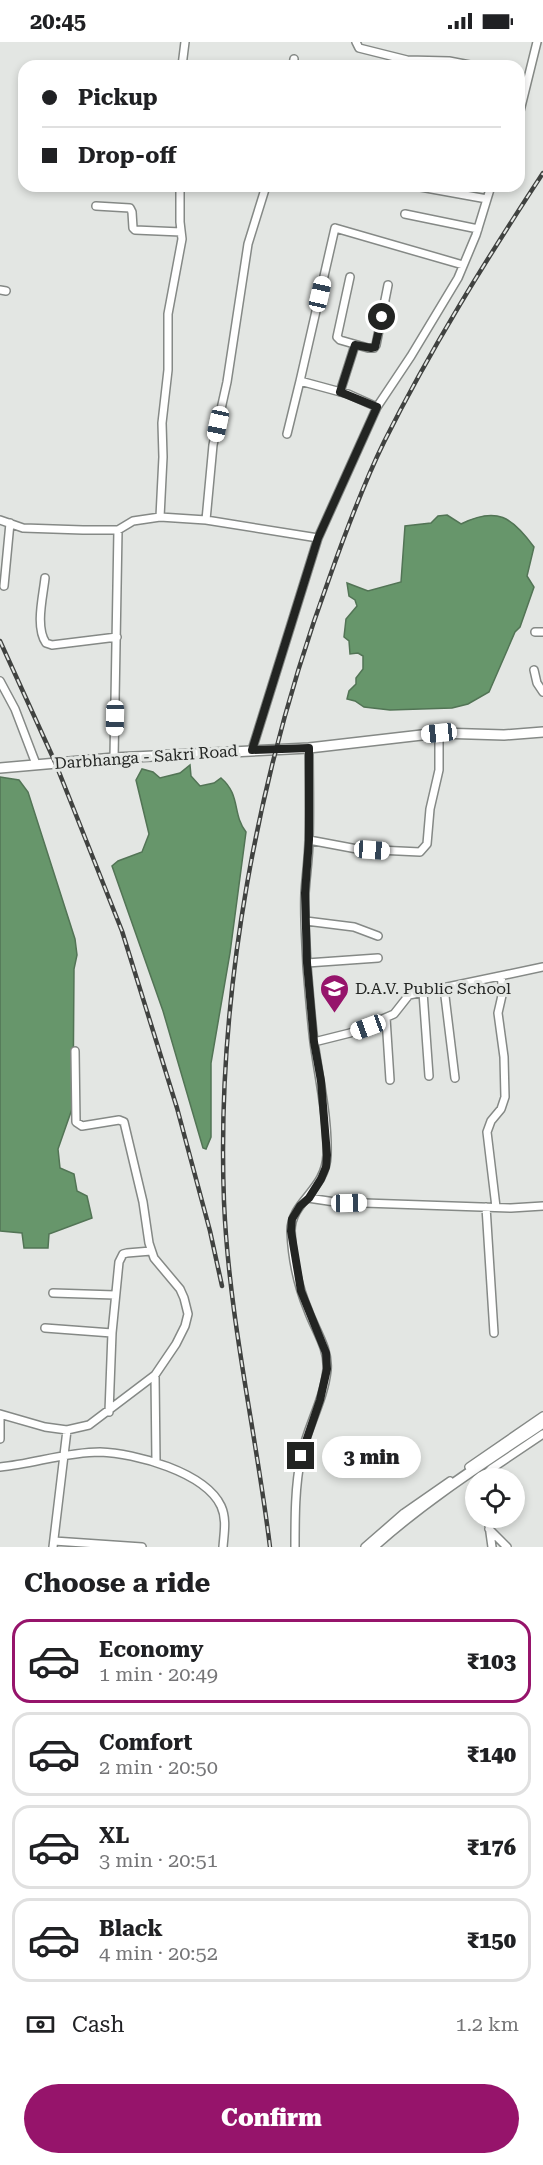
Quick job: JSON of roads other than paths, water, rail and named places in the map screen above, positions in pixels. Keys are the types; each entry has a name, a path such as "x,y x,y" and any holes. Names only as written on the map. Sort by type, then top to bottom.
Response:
{"main road":[{"name":"Darbhanga - Sakri Road","path":"0,768 114,758 309,748 439,733 504,735 543,732"},
{"path":"373,1547 430,1501 543,1423"}],"street":[{"path":"183,60 185,42"},
{"path":"356,42 359,48 407,60"},
{"path":"525,75 537,42"},
{"path":"160,517 162,423 168,370 168,314 182,243 180,192"},
{"path":"206,520 213,445 226,382 248,244 264,192"},
{"path":"449,192 487,199"},
{"path":"252,750 318,538 377,407 450,292 463,266 478,229 489,192"},
{"path":"96,206 130,208 134,230 181,232"},
{"path":"405,214 478,229"},
{"path":"287,434 335,228 463,266"},
{"path":"350,277 337,335 338,339 355,345 375,347 388,285"},
{"path":"340,392 355,345"},
{"path":"300,381 340,392 377,407"},
{"path":"0,519 30,528 118,530 133,521 160,517 206,520 318,538"},
{"path":"4,586 10,523"},
{"path":"114,758 118,530"},
{"path":"45,578 42,622 43,637 46,643 52,645 117,638"},
{"path":"534,670 537,683 543,692"},
{"path":"0,681 15,709 36,764"},
{"path":"309,840 357,849 420,852 428,844 429,809 439,770 439,733"},
{"path":"295,1547 295,1498 301,1456 320,1400 327,1369 326,1353 301,1291 292,1241 292,1219 321,1179 326,1167 327,1155 307,963 305,893 309,840 309,748"},
{"path":"306,921 354,927 378,936"},
{"path":"307,963 378,958"},
{"path":"314,1042 351,1033 386,1018 398,1011 406,997 543,967"},
{"path":"496,1208 487,1132 505,1097 504,1057 498,1013 503,992 501,976"},
{"path":"444,988 455,1078"},
{"path":"423,992 429,1076"},
{"path":"386,1018 390,1080"},
{"path":"0,1439 0,1414 45,1427 67,1430 89,1425 109,1412 155,1375 176,1344 188,1314 180,1289 160,1266 151,1251 143,1202 124,1122 119,1120 82,1126 76,1122 75,1051"},
{"path":"309,1198 335,1202 496,1208 543,1206"},
{"path":"486,1207 494,1333"},
{"path":"109,1412 112,1333 119,1262 123,1254 151,1251"},
{"path":"53,1293 115,1295"},
{"path":"45,1328 112,1333"},
{"path":"155,1375 156,1462"},
{"path":"365,1547 404,1513 543,1416"},
{"path":"67,1430 53,1544 142,1547"},
{"path":"492,1468 543,1434"},
{"path":"0,1467 64,1455 99,1452 129,1455 156,1462 202,1485 216,1498 225,1518 223,1547"},
{"path":"489,1529 492,1547"},
{"path":"489,1529 507,1547"}],"railway":[{"path":"270,1547 231,1289 224,1202 223,1123 227,1044 235,964 247,884 282,727 304,651 362,491 384,442 440,339 543,173"},
{"path":"0,641 55,762 122,931 177,1108 210,1231 222,1286"}],"place":[{"name":"D.A.V. Public School","path":"334,1014"}]}
